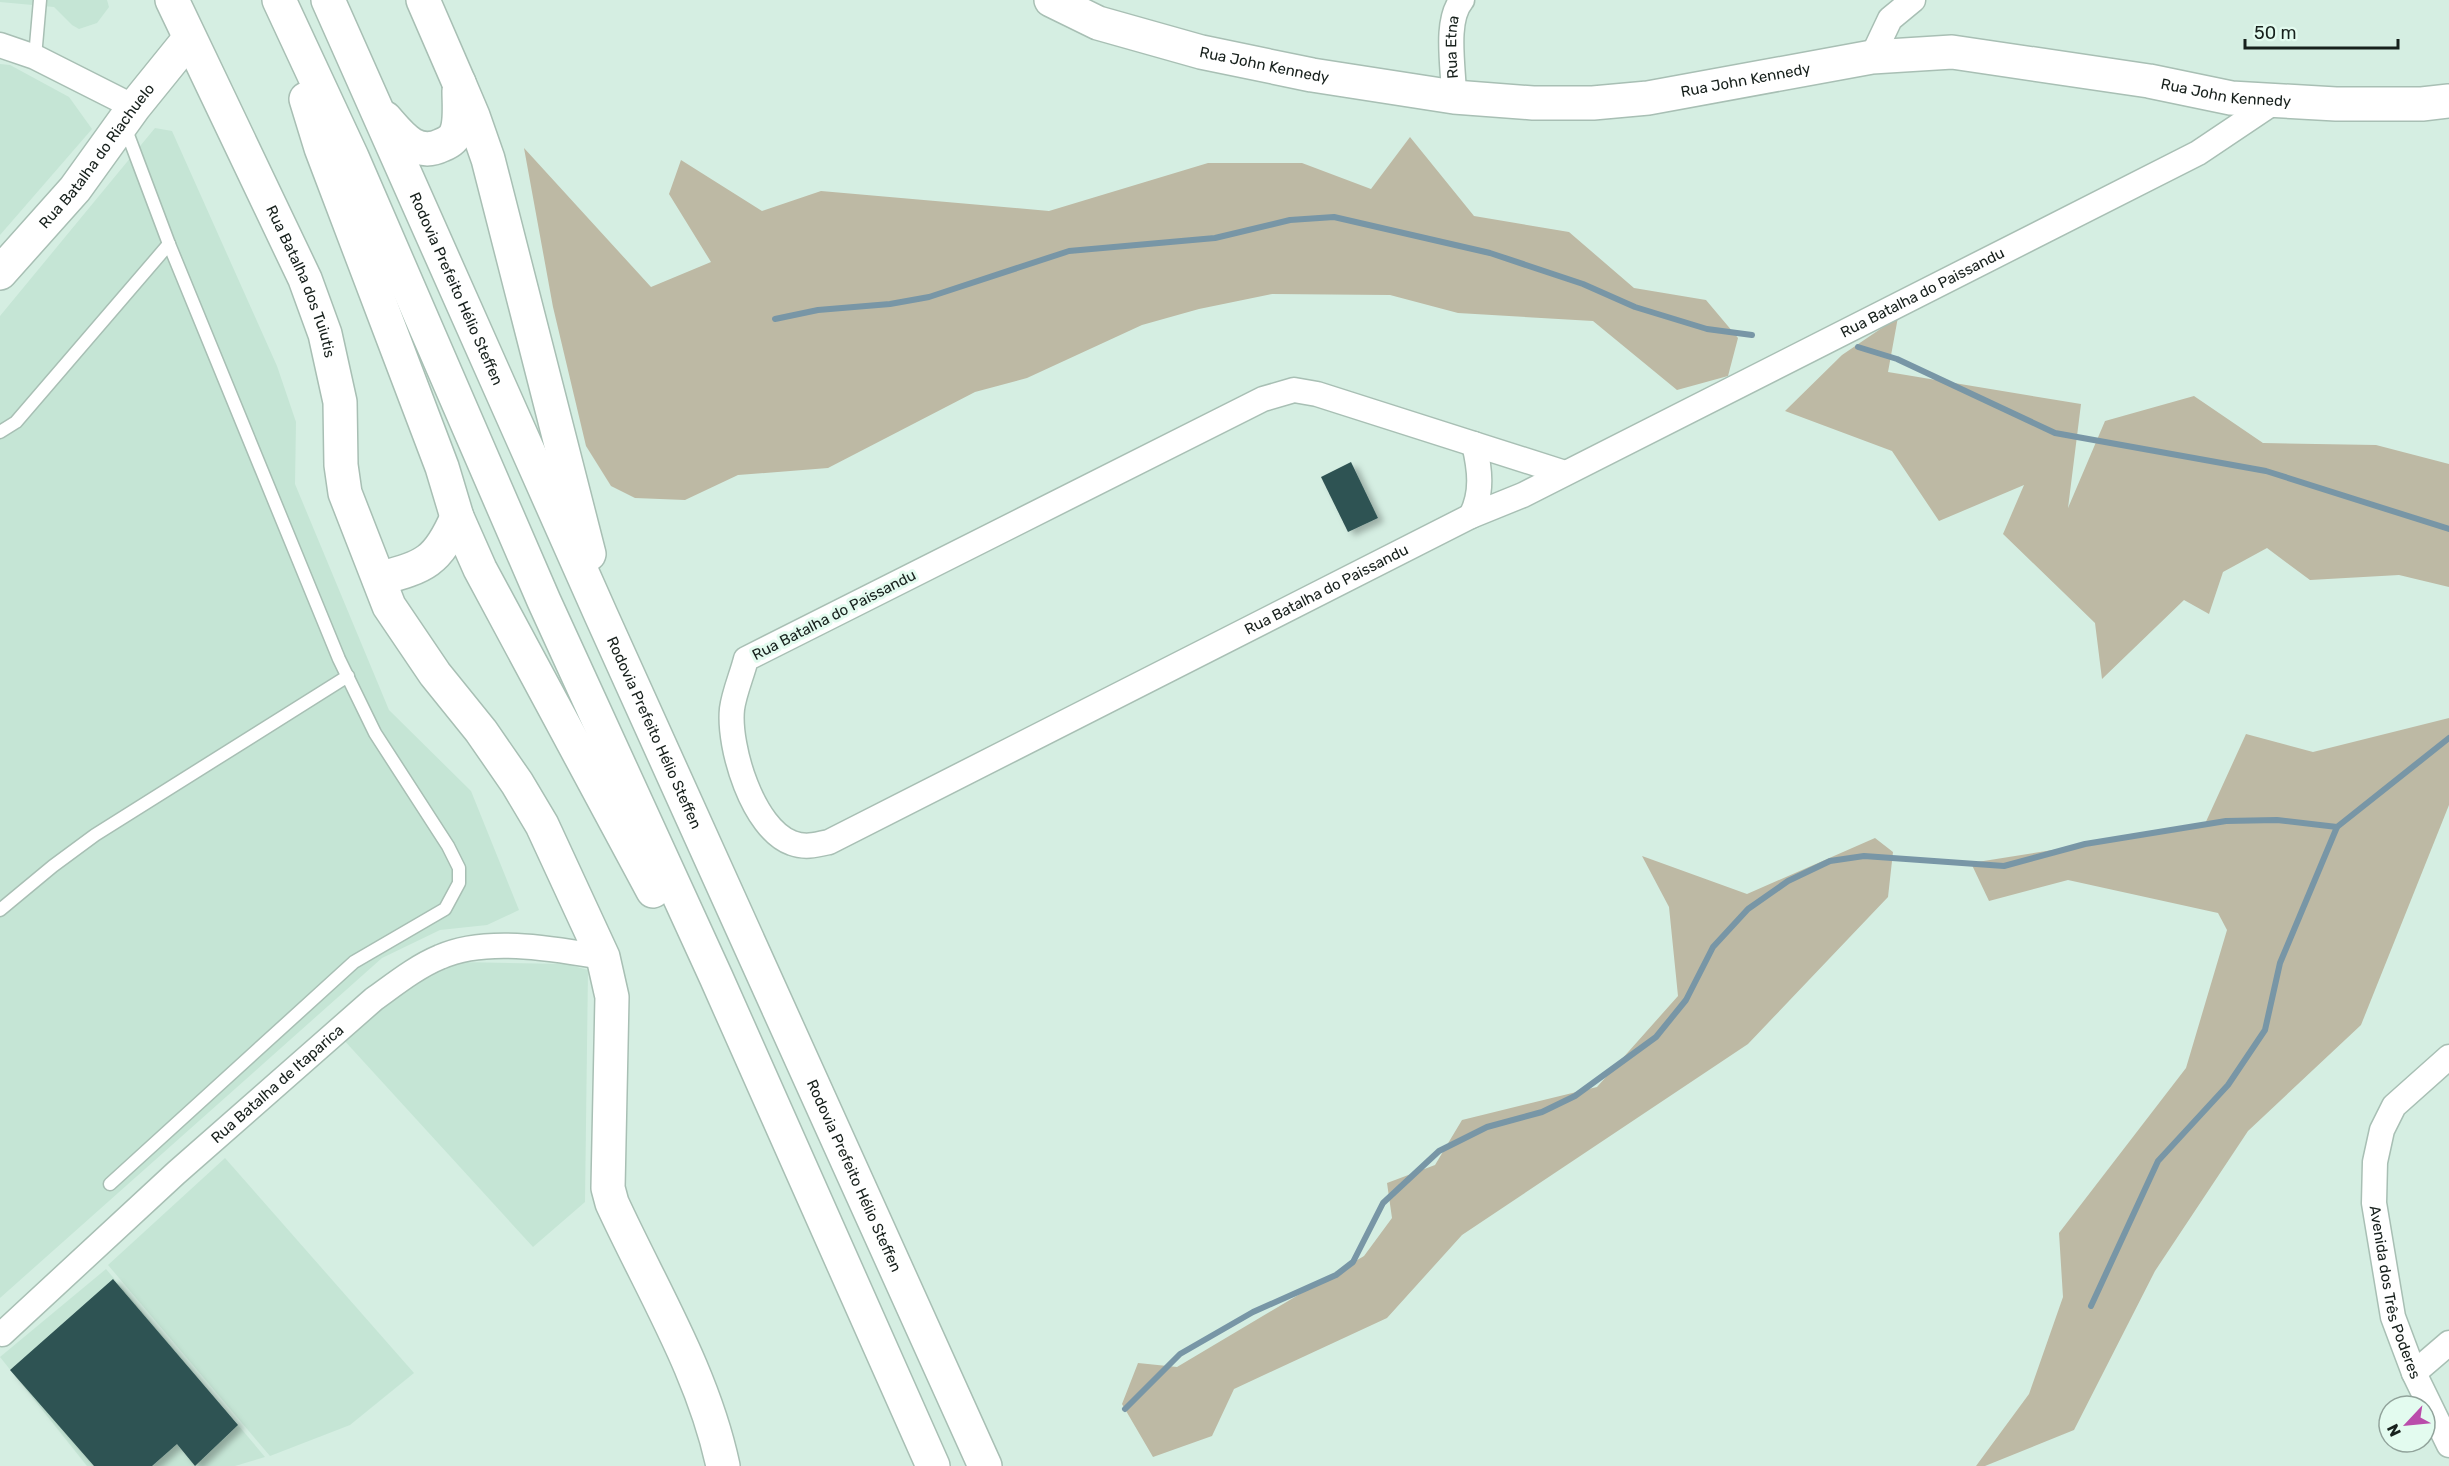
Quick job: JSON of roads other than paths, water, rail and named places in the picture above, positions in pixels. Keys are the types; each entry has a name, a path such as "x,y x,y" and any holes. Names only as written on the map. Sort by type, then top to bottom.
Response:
{"main road":[{"name":"Rua Batalha dos Tuiutis","path":"172,0 305,279 325,334 340,402 341,465 345,493 389,606 435,674 481,731 522,791 542,825 603,957 612,997 608,1188 616,1210 679,1338 702,1392 717,1436 723,1466"},
{"path":"278,0 321,148 442,467 457,516 480,570 612,812 825,1221"},
{"path":"278,0 356,168 544,601 825,1221 933,1466"},
{"name":"Rodovia Prefeito Hélio Steffen","path":"328,0 601,615 985,1466"},
{"path":"423,0 473,116 488,159 584,527 601,615"},
{"name":"Rua John Kennedy","path":"1051,0 1098,24 1202,52 1312,75 1454,97 1533,103 1593,103 1647,98 1872,57 1952,52 2149,81 2231,98 2274,102 2422,104 2449,101"},
{"name":"Rua Batalha do Riachuelo","path":"0,273 75,189 189,39"},
{"path":"375,107 404,140 415,147 429,149 438,147 449,142 456,133 459,83"},
{"path":"429,562 450,532 457,516"},
{"path":"379,579 429,562 480,570"}],"street":[{"name":"Rua Etna","path":"1454,97 1451,29 1453,17 1462,0"},
{"path":"1872,57 1890,19 1912,0"},
{"path":"0,45 35,57 129,115"},
{"name":"Rua Batalha do Paissandu","path":"1566,473 1317,394 1294,390 1263,399 746,659 732,708 735,753 747,789 768,822 782,837 793,843 812,846 829,842 1471,516 1523,495 2198,153 2274,102"},
{"path":"1471,516 1478,503 1480,481 1474,444"},
{"name":"Rua Batalha de Itaparica","path":"2,1334 176,1173 374,999 406,976 441,956 474,948 536,946 603,957"},
{"name":"Avenida dos Três Poderes","path":"2449,1057 2394,1106 2382,1130 2375,1162 2374,1203 2393,1317 2414,1373 2449,1445"},
{"path":"2414,1373 2449,1343"}],"lane":[{"path":"35,57 40,0"},
{"path":"110,1184 354,962 446,909 459,883 459,868 448,846 375,733 348,676 169,244 129,115"},
{"path":"0,432 16,422 169,244"},
{"path":"0,910 52,866 94,835 348,676"}],"waterway":[{"path":"775,319 818,310 890,304 929,297 1069,251 1215,238 1290,220 1334,217 1490,253 1583,284 1635,307 1707,329 1752,335"},
{"path":"1858,347 1897,359 2055,433 2266,471 2449,529"},
{"path":"2091,1306 2158,1161 2228,1085 2265,1030 2280,963 2337,827 2449,738"},
{"path":"1125,1409 1180,1354 1253,1312 1336,1275 1353,1262 1383,1203 1439,1151 1487,1127 1542,1112 1575,1096 1656,1037 1686,1000 1713,947 1748,909 1788,881 1830,861 1864,856 2004,866 2085,844 2226,821 2277,820 2337,827"}]}
